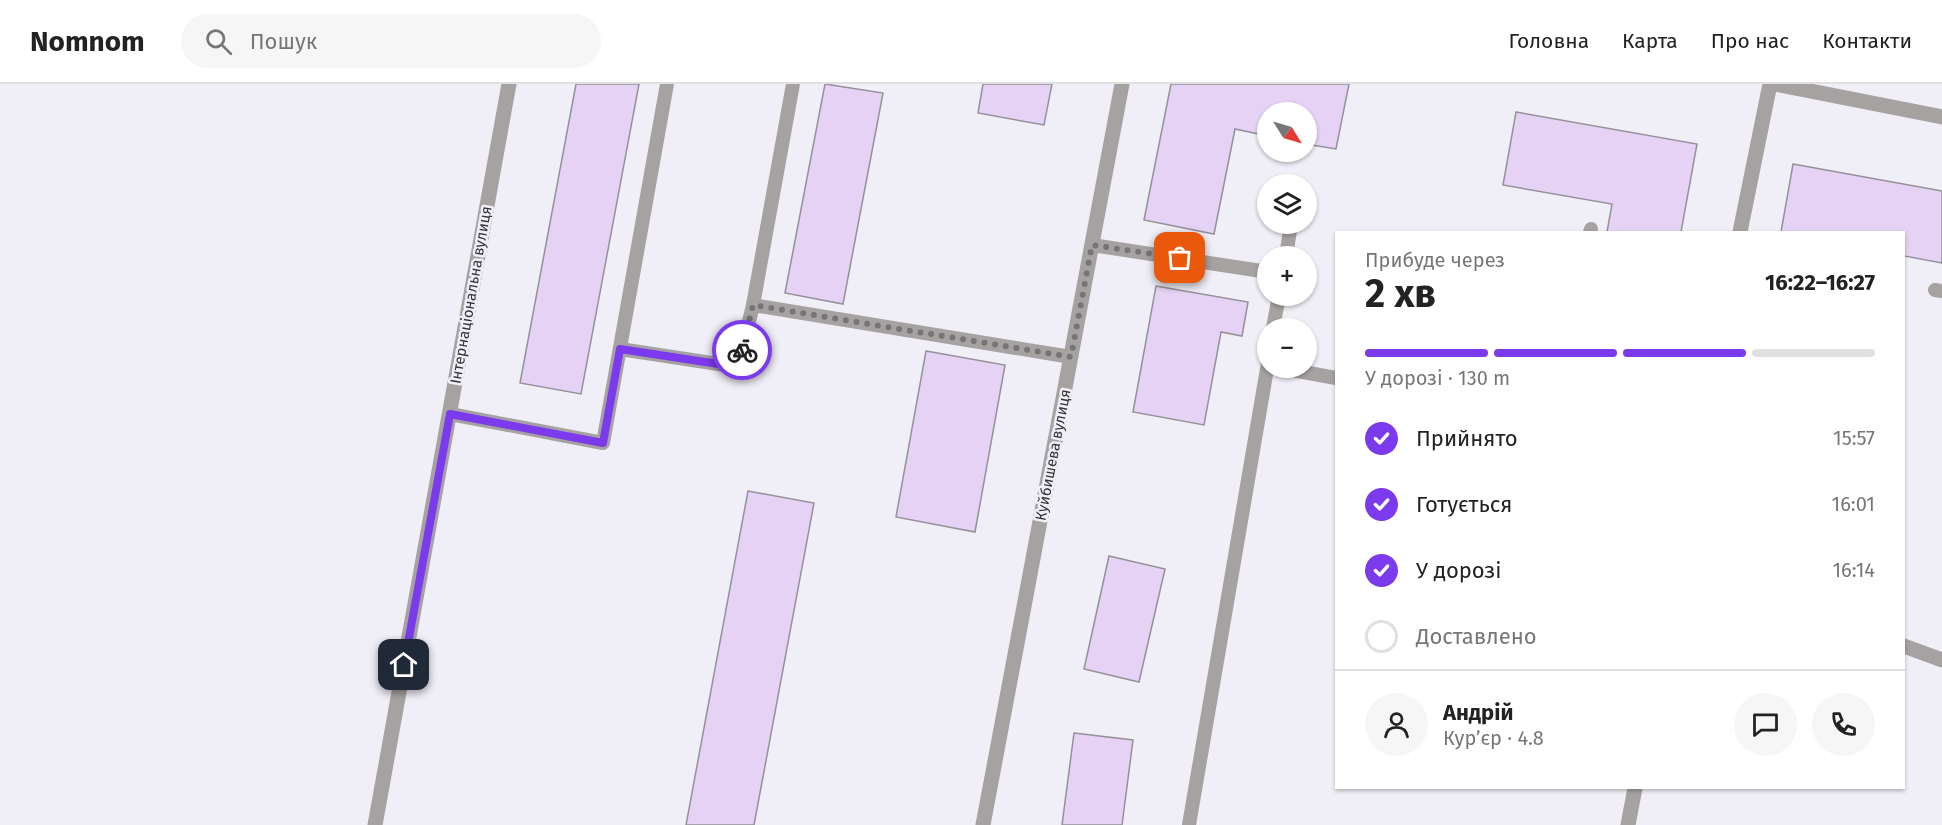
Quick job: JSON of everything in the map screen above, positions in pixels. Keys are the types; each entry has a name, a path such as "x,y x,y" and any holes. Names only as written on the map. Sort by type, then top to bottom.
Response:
{"street":[{"name":"Інтернаціональна вулиця","path":"375,825 509,84"},
{"name":"Куйбишева вулиця","path":"983,825 1122,84"},
{"path":"1740,231 1770,84"},
{"path":"1775,84 1942,117"},
{"path":"1905,646 1942,660"},
{"path":"1628,825 1635,789"}],"lane":[{"path":"450,414 603,443 667,84"},
{"path":"620,349 738,367 753,305 794,84"},
{"path":"1092,245 1257,270"},
{"path":"753,305 1071,357"},
{"path":"1317,375 1335,378"},
{"path":"1189,825 1265,378"}],"building":[{"path":"576,84 639,84 581,394 520,383"},
{"path":"825,84 883,93 843,304 785,293"},
{"path":"983,84 1052,84 1044,125 978,113"},
{"path":"1171,84 1349,84 1336,149 1317,146 1317,102 1257,102 1257,134 1235,129 1214,234 1144,220"},
{"path":"1516,112 1697,144 1681,231 1607,231 1612,204 1503,185"},
{"path":"1793,164 1942,191 1942,263 1905,256 1905,231 1781,231"},
{"path":"1156,286 1248,302 1242,336 1221,332 1204,425 1133,412"},
{"path":"926,351 1005,365 975,532 896,517"},
{"path":"748,491 814,503 754,825 686,825"},
{"path":"1109,556 1165,569 1139,682 1084,669"},
{"path":"1074,733 1133,740 1122,825 1062,825"}],"way so far":[{"path":"742,350 753,305 1071,357 1092,245 1180,258"}],"route":[{"path":"404,665 450,414 603,443 620,349 738,367 742,350"}]}
